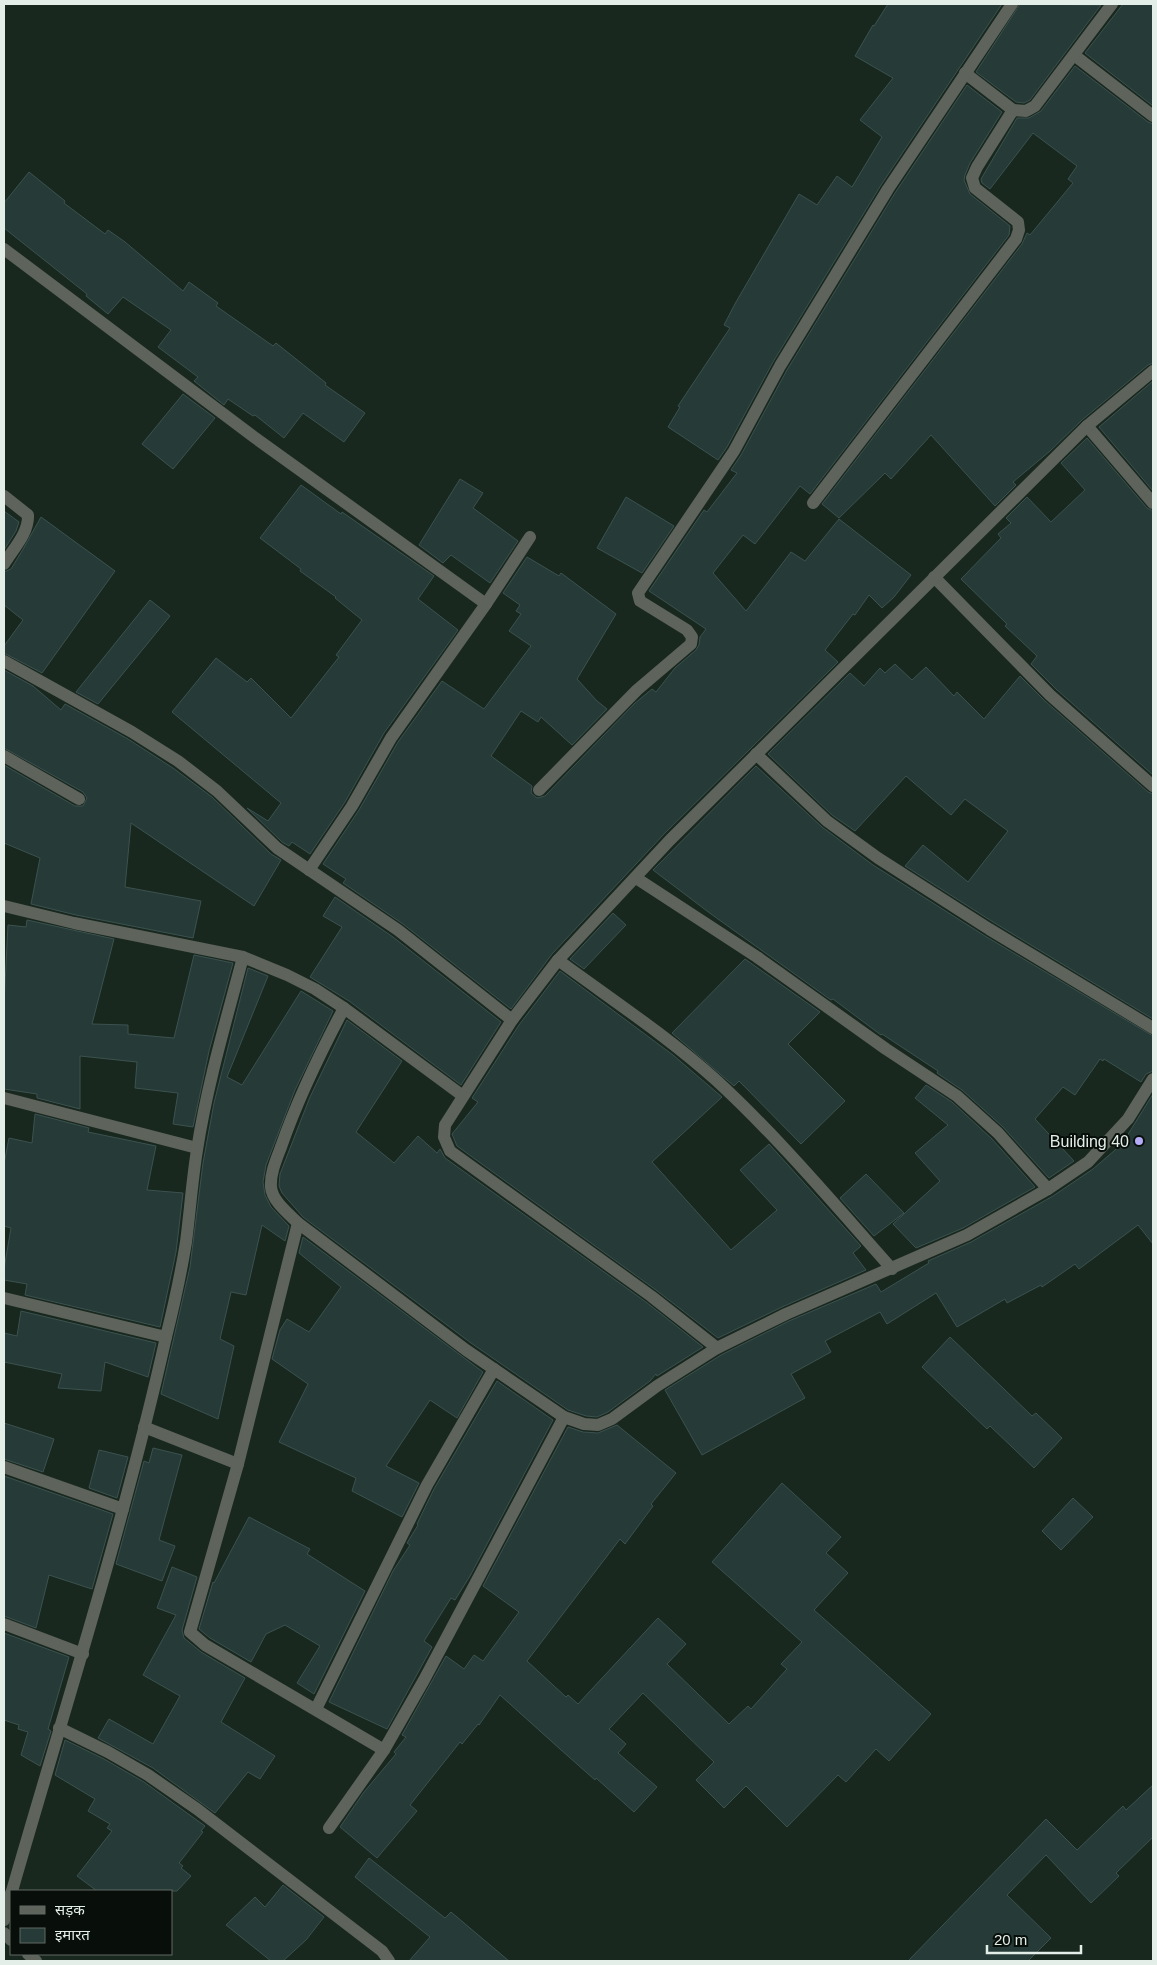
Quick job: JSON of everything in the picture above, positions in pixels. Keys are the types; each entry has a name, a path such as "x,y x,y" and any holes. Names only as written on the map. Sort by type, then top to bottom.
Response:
{"street":[{"path":"539,790 637,690 690,644 692,637 687,630 640,601 638,593 734,451 780,366 888,189 1012,4"},
{"path":"966,73 1013,110 1026,111 1035,106 1112,4"},
{"path":"1074,55 1153,116"},
{"path":"813,503 1016,239 1020,230 1018,222 975,188 972,178 1013,110"},
{"path":"4,249 254,437 486,604"},
{"path":"717,1348 651,1296 450,1151 444,1137 445,1125 512,1020 558,960 670,840 1087,426 1153,370"},
{"path":"1087,426 1153,503"},
{"path":"4,496 28,515 26,530 4,564"},
{"path":"309,870 352,806 391,738 486,604 530,537"},
{"path":"934,577 1050,695 1153,786"},
{"path":"4,661 132,732 178,762 217,791 277,848 398,930 512,1020"},
{"path":"756,754 827,821 878,858 989,929 1153,1028"},
{"path":"4,756 79,799"},
{"path":"636,878 757,957 886,1049 957,1096 998,1133 1048,1189"},
{"path":"4,906 74,923 243,957 287,974 344,1008 462,1096"},
{"path":"13,1890 59,1728 83,1654 144,1427 186,1241 197,1148 224,1028 243,957"},
{"path":"558,960 675,1046 716,1080 782,1147 892,1269"},
{"path":"344,1008 294,1107 273,1170 270,1189 276,1201 298,1223 494,1369 564,1417 584,1424 598,1425 612,1419 657,1386 717,1348 786,1314 967,1235 1048,1189 1088,1162 1128,1119 1153,1079"},
{"path":"4,1098 197,1148"},
{"path":"298,1223 238,1464 190,1632 205,1645 384,1750"},
{"path":"4,1298 166,1336"},
{"path":"316,1709 427,1485 494,1369"},
{"path":"329,1828 384,1750 424,1680 564,1417"},
{"path":"144,1427 238,1464"},
{"path":"4,1467 123,1509"},
{"path":"4,1624 83,1654"},
{"path":"59,1728 124,1761 198,1809 382,1952 389,1961"},
{"path":"4,1920 10,1899"}],"building":[{"path":"888,4 1002,4 881,185 773,362 718,460 668,427 680,407 678,406 730,328 724,325 799,194 817,205 837,176 852,187 882,137 860,120 893,78 855,56"},
{"path":"1020,4 1101,5 1030,100 1024,103 1016,102 976,72"},
{"path":"1123,4 1153,4 1153,106 1085,53"},
{"path":"1075,66 1153,124 1153,363 1148,365 1082,420 1050,451 1013,482 1016,485 995,506 931,435 891,479 885,473 839,518 822,504 1022,244 1027,233 1030,235 1073,183 1068,179 1077,166 1033,133 990,189 982,183 981,179 1017,118 1029,118 1041,111"},
{"path":"967,85 1002,112 970,163 964,180 970,194 1010,226 1009,235 810,494 800,486 755,544 743,535 713,573 746,611 791,552 805,561 839,519 911,575 894,597 882,608 869,595 855,615 853,614 825,650 838,662 664,834 552,954 511,1009 403,924 343,883 346,879 323,864 359,810 398,742 442,681 484,709 531,646 509,631 521,614 516,611 520,605 503,593 527,557 559,576 561,573 616,614 577,679 607,709 572,745 541,717 538,722 521,711 491,756 532,786 531,793 537,798 545,796 634,704 652,689 656,692 675,668 696,650 700,637 706,629 649,591 704,510 707,512 737,473 731,470 787,370 895,193"},
{"path":"29,172 65,201 64,203 105,234 108,230 125,242 183,291 189,282 218,303 216,306 273,346 276,343 326,383 325,385 365,413 344,442 303,413 284,438 255,415 253,416 228,399 224,405 194,381 198,377 158,347 171,330 123,297 108,314 86,296 87,294 4,228 4,203"},
{"path":"1153,381 1153,491 1099,427"},
{"path":"183,394 215,418 173,469 142,444"},
{"path":"1087,438 1147,508 1153,511 1153,775 1056,689 1031,664 1037,656 1005,626 1007,624 961,579 1001,538 998,534 1011,523 1006,518 1027,497 1051,522 1085,490 1061,463"},
{"path":"460,479 483,493 473,508 518,541 490,583 451,555 443,563 419,545"},
{"path":"301,485 434,576 418,599 458,630 384,733 345,802 310,854 292,842 289,846 282,842 247,808 268,821 281,803 172,712 216,658 247,682 251,678 291,718 339,657 336,655 362,620 336,597 300,571 301,569 260,538"},
{"path":"626,497 674,526 642,573 597,548"},
{"path":"4,511 19,522 16,531 4,550"},
{"path":"41,517 115,571 42,673 4,653 4,646 23,620 4,605 4,572 11,569"},
{"path":"150,600 170,616 98,704 76,692"},
{"path":"895,664 912,680 926,667 954,696 957,692 984,719 1020,676 1045,701 1148,792 1153,794 1153,1019 905,866 923,845 968,882 1008,831 965,799 951,815 906,776 855,831 832,815 768,754 850,673 864,686 880,668 885,673"},
{"path":"4,670 33,686 61,710 65,704 128,739 173,768 212,797 271,854 281,860 254,906 131,823 125,887 201,901 193,938 76,915 31,904 40,858 4,843 4,765 75,806 83,806 87,798 83,792 4,748"},
{"path":"756,766 822,827 873,865 985,936 1153,1036 1153,1071 1146,1074 1141,1082 1104,1059 1103,1061 1100,1059 1075,1095 1063,1087 1035,1119 1074,1161 1049,1178 1003,1127 962,1090 937,1073 938,1071 881,1035 833,999 831,1000 653,870"},
{"path":"335,897 393,937 501,1022 461,1085 349,1001 310,977 342,927 323,916"},
{"path":"613,913 626,925 584,969 570,959"},
{"path":"27,920 114,939 92,1024 128,1025 128,1034 174,1038 194,955 233,963 209,1051 193,1127 173,1124 178,1093 135,1088 137,1062 80,1056 80,1109 37,1098 37,1094 4,1089 4,1004 8,925 26,927"},
{"path":"745,959 820,1012 788,1044 845,1101 801,1144 739,1081 734,1086 672,1033"},
{"path":"248,968 268,976 227,1077 242,1085 301,991 333,1011 295,1090 266,1165 263,1182 265,1195 271,1207 289,1226 285,1241 262,1225 246,1295 231,1292 220,1339 234,1346 218,1419 161,1394 190,1267 203,1163 214,1103"},
{"path":"560,971 673,1055 722,1097 652,1162 731,1250 777,1210 740,1170 769,1144 861,1246 853,1253 866,1270 718,1338 656,1290 457,1146 452,1134 478,1102 472,1098 519,1025"},
{"path":"347,1020 402,1061 356,1132 394,1163 418,1136 437,1153 440,1149 445,1158 646,1302 703,1347 657,1376 656,1374 650,1381 608,1412 597,1417 586,1416 568,1410 471,1343 303,1217 282,1193 279,1186 280,1174 310,1097"},
{"path":"926,1085 952,1102 992,1139 1035,1187 963,1228 916,1248 893,1224 940,1181 915,1153 948,1125 915,1098"},
{"path":"1153,1094 1153,1244 1138,1225 1079,1269 1075,1264 1042,1287 1041,1285 1007,1303 1005,1299 957,1327 936,1293 887,1324 880,1312 825,1341 831,1352 791,1374 805,1398 702,1455 665,1390 721,1355 789,1321 876,1284 881,1292 929,1263 928,1261 971,1242 1053,1196 1093,1169 1122,1144"},
{"path":"35,1114 89,1128 88,1132 156,1146 147,1190 183,1193 176,1252 160,1327 25,1295 27,1284 4,1280 11,1228 4,1226 4,1164 9,1138 32,1143"},
{"path":"866,1174 904,1213 874,1236 840,1198"},
{"path":"303,1237 483,1372 457,1418 430,1400 386,1466 419,1483 402,1517 352,1491 356,1478 279,1442 308,1384 272,1359 280,1330 287,1319 309,1332 341,1287 299,1253"},
{"path":"21,1311 156,1343 148,1377 105,1362 101,1391 58,1388 62,1374 4,1362 4,1333 17,1336"},
{"path":"950,1337 1032,1416 1036,1413 1062,1438 1034,1468 990,1426 987,1429 922,1367"},
{"path":"497,1381 553,1420 470,1576 455,1600 451,1598 424,1641 432,1647 387,1729 329,1702 393,1571 410,1545 407,1543 418,1525 434,1489"},
{"path":"4,1423 54,1439 43,1472 4,1459"},
{"path":"617,1425 676,1473 651,1504 653,1506 625,1544 620,1539 527,1661 566,1697 568,1695 578,1704 658,1618 686,1644 667,1664 729,1724 748,1706 751,1709 787,1669 781,1664 802,1642 712,1562 782,1483 841,1537 826,1553 848,1573 814,1610 931,1714 889,1761 876,1749 846,1782 838,1775 787,1827 746,1786 724,1808 696,1780 714,1762 643,1693 609,1729 626,1744 618,1753 657,1787 634,1812 596,1778 595,1780 500,1695 479,1725 462,1744 460,1742 410,1805 417,1811 377,1858 340,1827 364,1792 396,1754 394,1752 406,1737 402,1735 446,1656 464,1669 474,1655 483,1661 519,1612 483,1586 568,1427 583,1432 598,1433"},
{"path":"153,1448 182,1455 159,1540 175,1546 162,1581 116,1564 144,1461 149,1463"},
{"path":"99,1450 128,1457 117,1498 89,1488"},
{"path":"4,1476 113,1514 92,1589 49,1575 36,1628 4,1616"},
{"path":"1073,1498 1093,1517 1061,1550 1042,1531"},
{"path":"249,1517 310,1549 307,1554 365,1591 314,1694 297,1683 320,1646 285,1625 266,1634 251,1662 210,1638 199,1629 213,1582"},
{"path":"172,1567 197,1577 182,1630 184,1638 201,1652 245,1678 221,1722 275,1756 260,1779 248,1772 215,1813 153,1768 98,1738 109,1719 153,1744 180,1696 143,1675 176,1615 157,1608"},
{"path":"4,1633 69,1657 48,1729 51,1731 40,1766 21,1755 28,1732 18,1729 19,1725 4,1720"},
{"path":"65,1740 104,1759 144,1782 205,1826 201,1831 203,1832 179,1863 183,1866 181,1868 191,1876 177,1891 96,1890 77,1876 112,1831 107,1828 110,1824 88,1811 95,1799 55,1775"},
{"path":"1153,1785 1153,1837 1116,1873 1119,1876 1091,1903 1046,1855 1007,1895 1051,1938 1028,1961 908,1961 1046,1819 1077,1850 1123,1806 1126,1810"},
{"path":"369,1858 445,1918 451,1912 509,1961 409,1961 430,1937 355,1877"},
{"path":"283,1885 324,1917 306,1940 283,1961 271,1961 226,1925 255,1897 265,1907"}],"place":[{"name":"Building 40","path":"1139,1141"}]}
